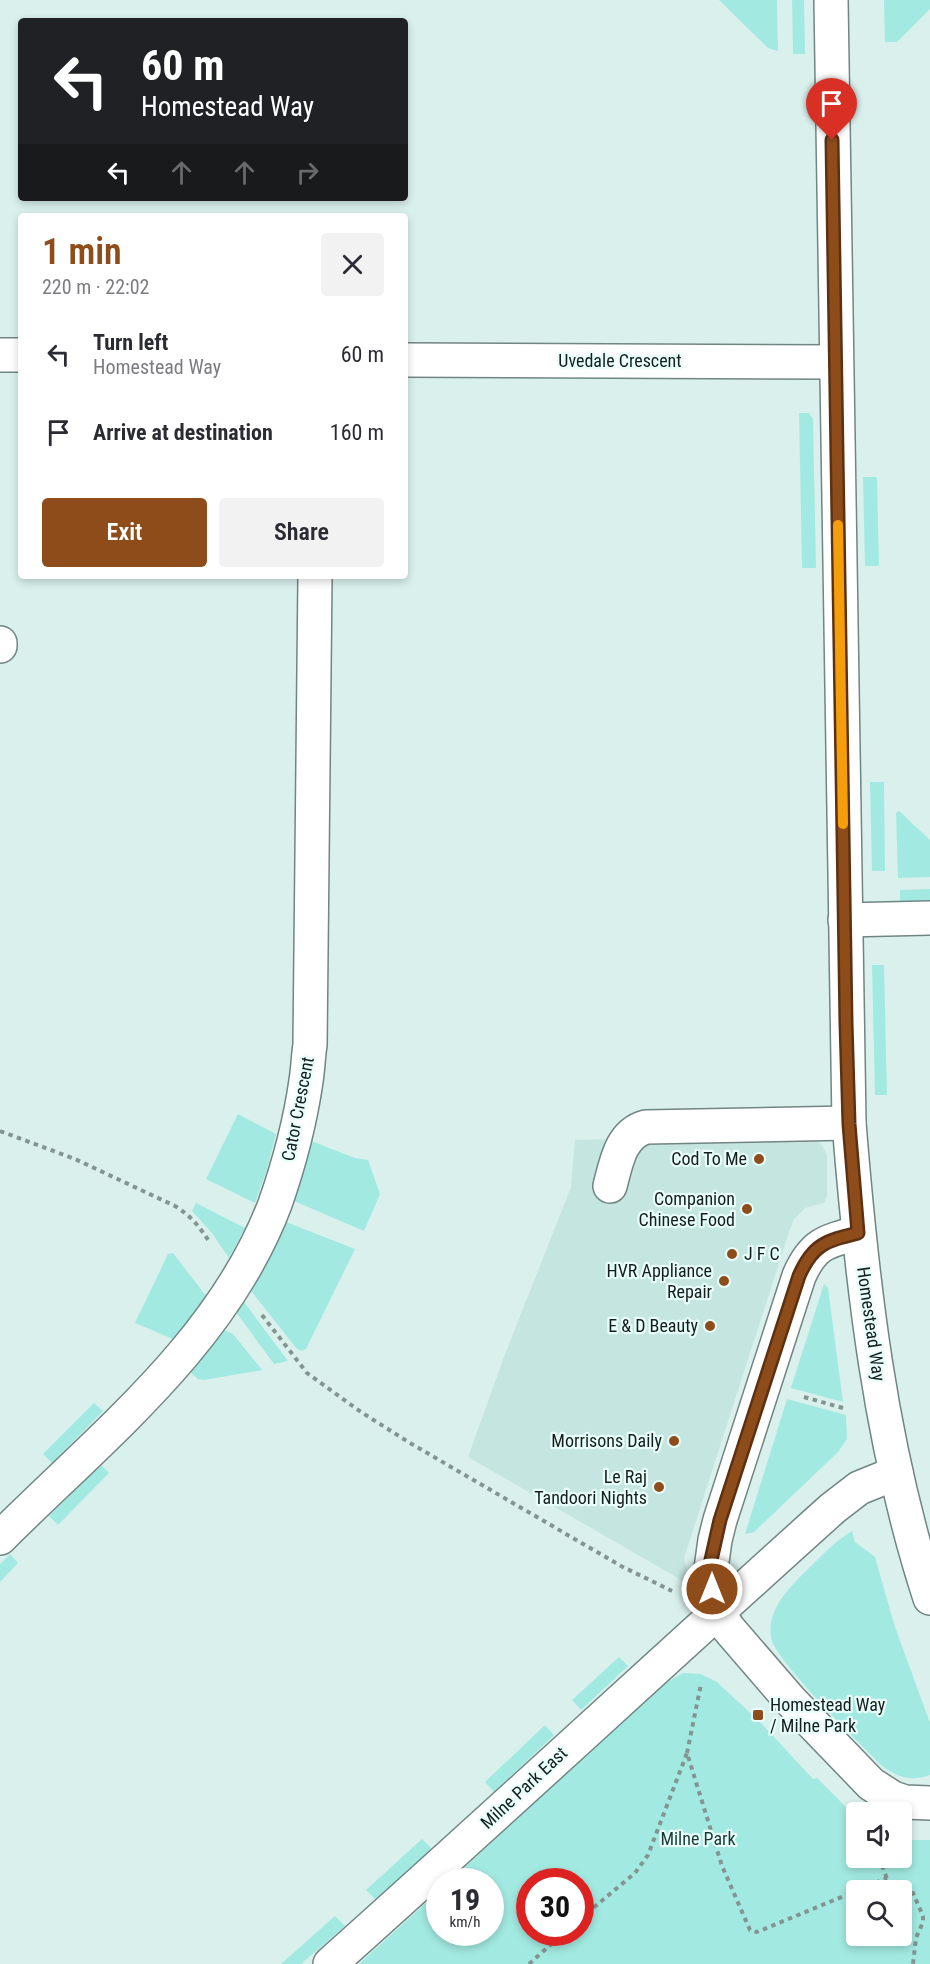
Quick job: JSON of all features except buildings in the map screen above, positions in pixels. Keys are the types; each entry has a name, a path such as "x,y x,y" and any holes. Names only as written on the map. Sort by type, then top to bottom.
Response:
{"street":[{"name":"Homestead Way","path":"831,0 849,1124 866,1302 885,1416 907,1522 930,1598"},
{"path":"0,355 18,355"},
{"name":"Uvedale Crescent","path":"408,360 836,362"},
{"name":"Cator Crescent","path":"0,1538 178,1361 237,1283 266,1225 284,1178 307,1079 310,1045 315,579"},
{"path":"845,920 930,918"},
{"path":"610,1186 625,1142 631,1134 646,1127 849,1124"},
{"path":"858,1233 820,1245 811,1253 799,1276 762,1386 715,1540 710,1576 718,1611 728,1628 791,1701 872,1784 893,1798 905,1802 930,1803"},
{"name":"Milne Park East","path":"330,1964 718,1611 850,1495 859,1488 896,1473"}],"path":[{"path":"0,1131 75,1159 185,1213 199,1225 237,1283 307,1373 329,1390 410,1443 621,1566 718,1611"},
{"path":"762,1386 844,1409 885,1416"},
{"path":"594,1907 635,1873 648,1855 687,1753 722,1866 750,1930 757,1932 846,1895"},
{"path":"882,1880 887,1878 883,1868"},
{"path":"912,1893 923,1916 923,1922 916,1938 913,1964"},
{"path":"529,1964 549,1946"}],"shaded area":[{"path":"715,1137 817,1141 827,1155 827,1195 824,1203 805,1208 794,1219 789,1232 684,1558 688,1574 697,1589 468,1457 504,1357 571,1187 575,1140"}],"green space":[{"path":"719,0 777,0 778,51 768,48"},
{"path":"792,0 804,0 805,54 793,54"},
{"path":"884,0 930,0 930,9 897,42 885,42"},
{"path":"799,413 809,413 813,419 816,568 802,568"},
{"path":"863,477 877,477 879,566 865,566"},
{"path":"870,782 884,782 885,871 872,871"},
{"path":"899,811 930,840 930,877 898,878 896,813"},
{"path":"930,889 930,901 900,901 900,890"},
{"path":"872,965 884,965 887,1095 875,1095"},
{"path":"238,1114 276,1134 255,1203 206,1179"},
{"path":"311,1141 355,1158 368,1160 380,1194 364,1231 294,1201"},
{"path":"196,1203 245,1228 229,1258 212,1233 192,1211"},
{"path":"286,1222 355,1249 306,1349 301,1351 251,1291 270,1258"},
{"path":"173,1253 206,1296 189,1322 173,1339 135,1323 168,1254"},
{"path":"824,1284 828,1288 843,1402 791,1388"},
{"path":"244,1302 288,1361 274,1364 236,1312"},
{"path":"224,1330 233,1334 262,1370 204,1380 198,1379 190,1372"},
{"path":"787,1399 846,1415 847,1439 838,1452 754,1532 745,1534"},
{"path":"94,1403 103,1411 52,1463 43,1454"},
{"path":"101,1465 109,1473 58,1525 49,1516"},
{"path":"852,1531 855,1542 875,1557 895,1627 930,1723 930,1775 916,1778 904,1777 881,1765 786,1664 771,1637 772,1618 785,1594 826,1551"},
{"path":"10,1554 18,1563 0,1582 0,1564"},
{"path":"619,1657 628,1666 581,1710 572,1700"},
{"name":"Milne Park","path":"683,1673 701,1674 717,1682 762,1724 813,1779 817,1778 846,1807 846,1868 912,1868 912,1840 930,1840 930,1964 359,1964 426,1903 426,1946 504,1946 504,1868 464,1868 665,1683"},
{"path":"545,1725 554,1735 494,1792 485,1782"},
{"path":"422,1839 432,1849 376,1900 366,1890"},
{"path":"335,1916 345,1926 301,1964 281,1964"}],"slow traffic":[{"path":"838,525 843,824"}],"place":[{"name":"Cod To Me","path":"759,1159"},
{"name":"Companion Chinese Food","path":"747,1209"},
{"name":"J F C","path":"732,1254"},
{"name":"HVR Appliance Repair","path":"724,1281"},
{"name":"E & D Beauty","path":"710,1326"},
{"name":"Morrisons Daily","path":"674,1441"},
{"name":"Le Raj Tandoori Nights","path":"659,1487"},
{"name":"Homestead Way / Milne Park","path":"758,1715"}],"route":[{"path":"712,1589 711,1560 720,1520 799,1276 811,1253 820,1245 858,1233 849,1124 846,1023 832,140"}]}
